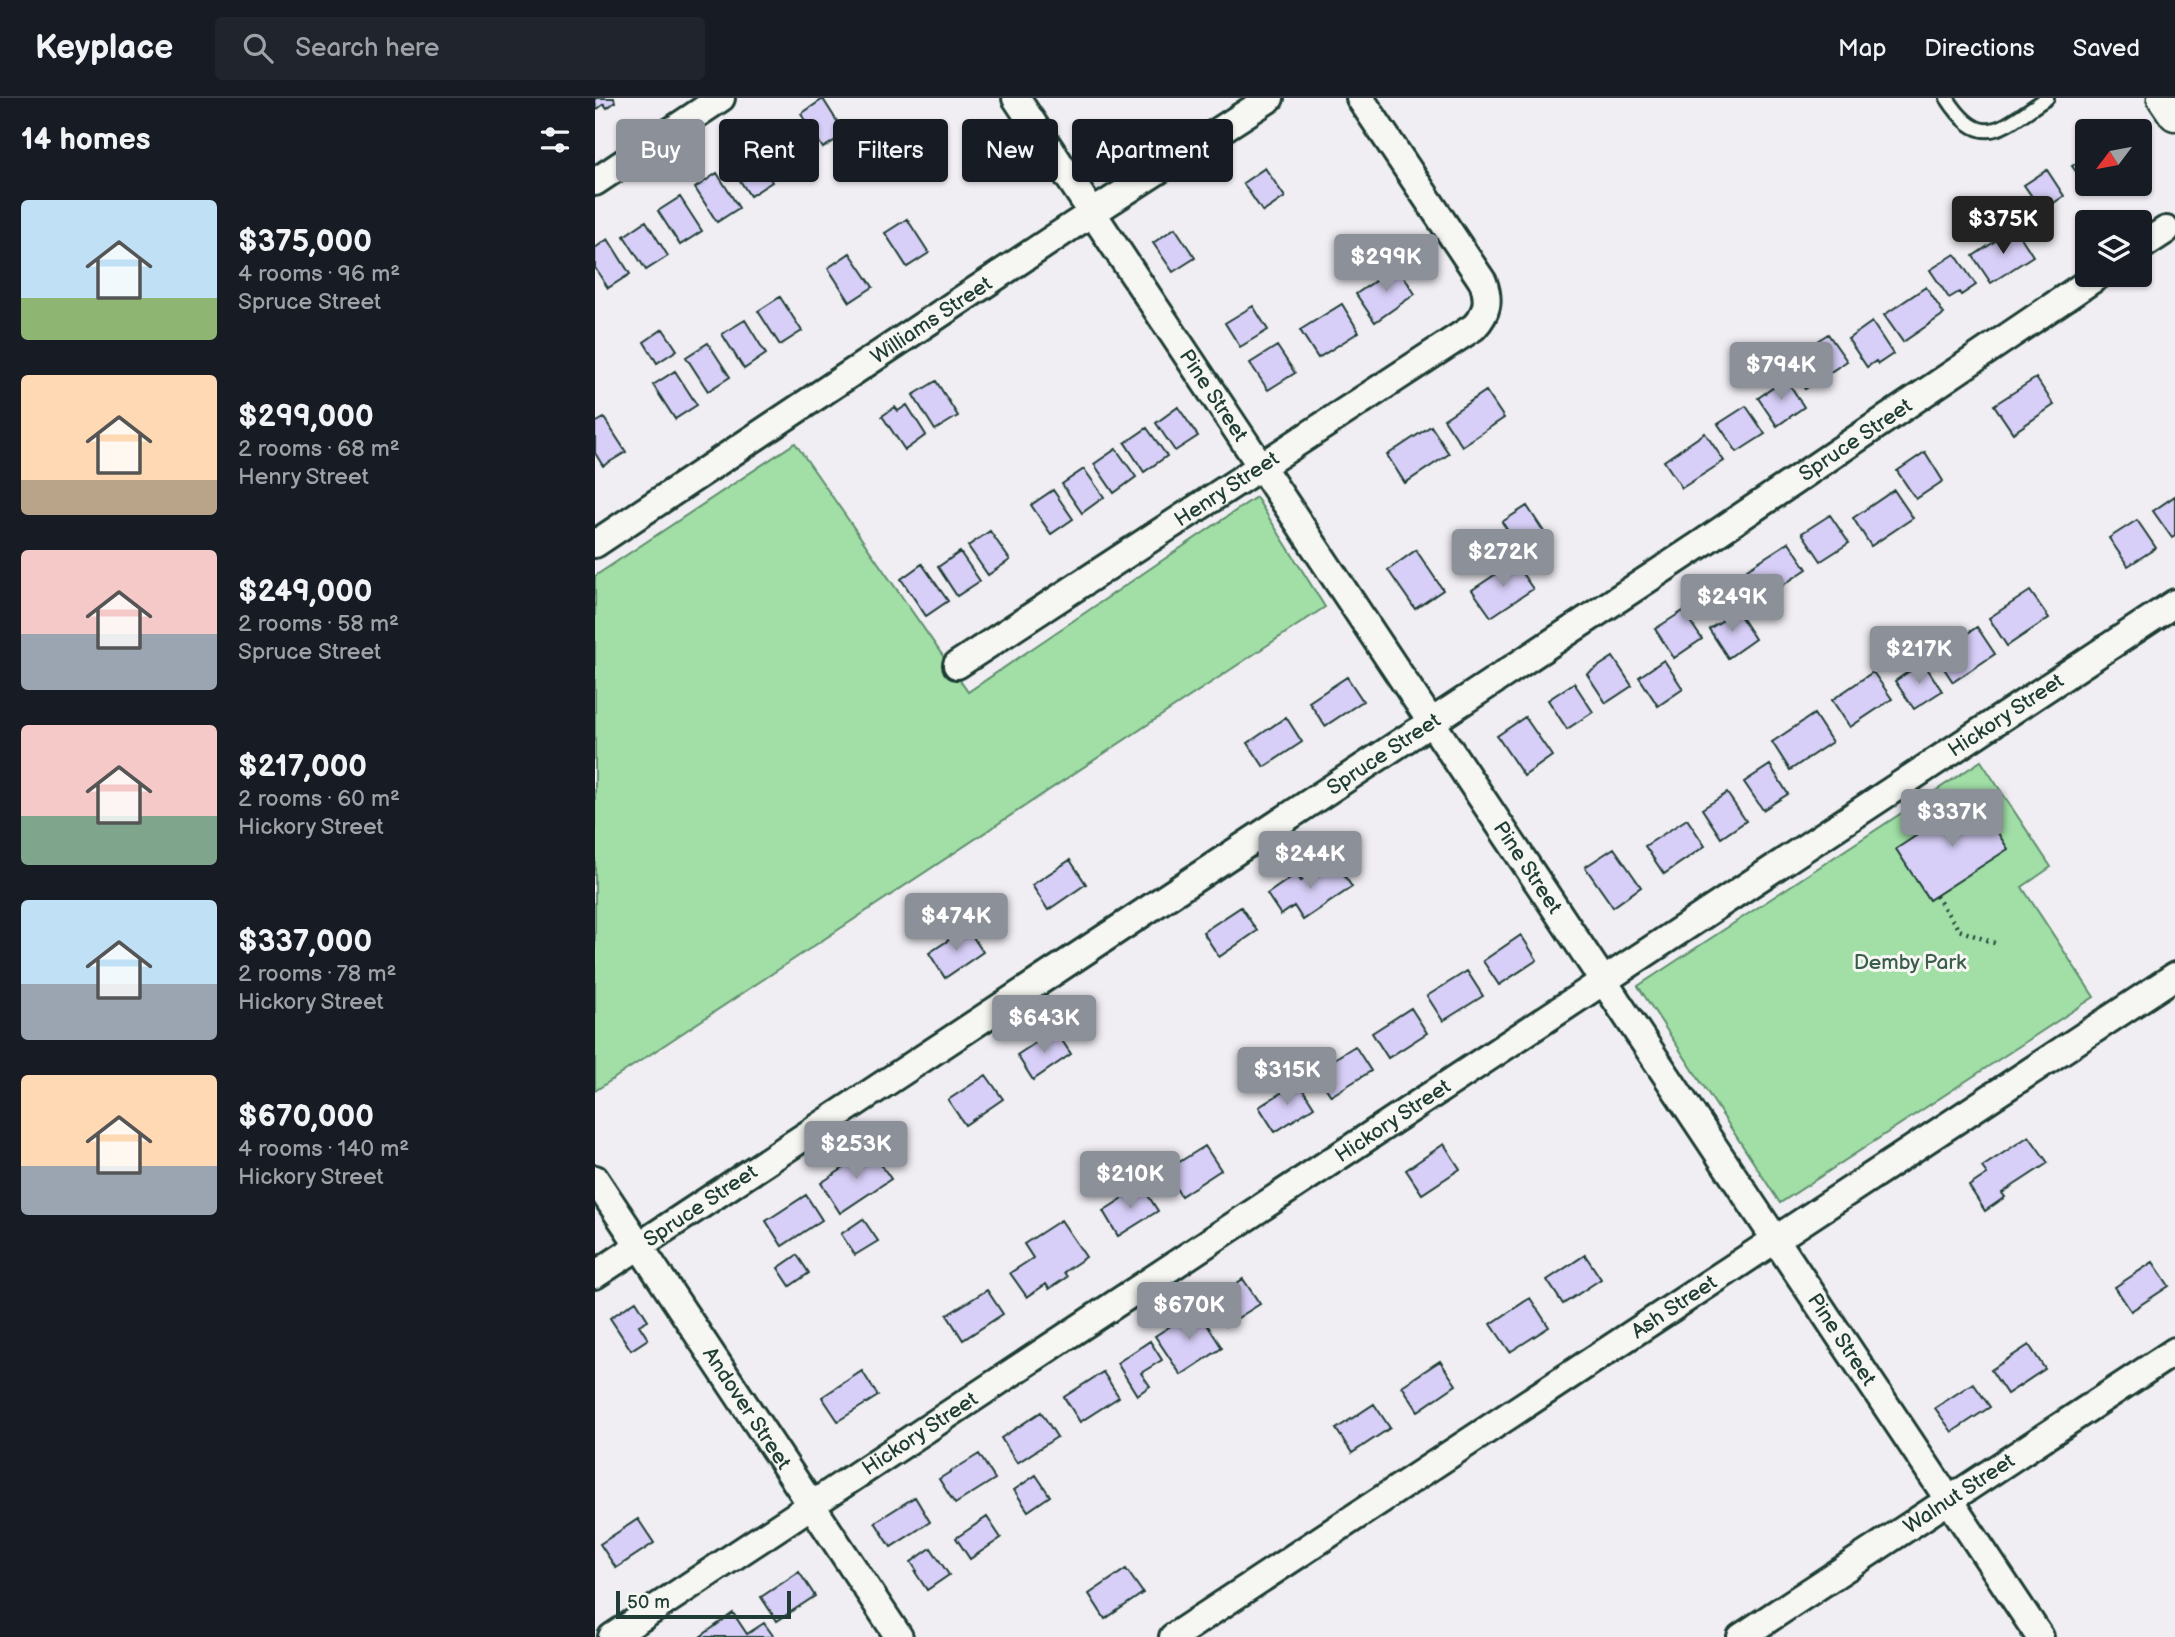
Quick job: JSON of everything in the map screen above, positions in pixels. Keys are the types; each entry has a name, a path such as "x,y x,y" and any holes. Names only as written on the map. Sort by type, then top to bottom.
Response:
{"street":[{"path":"595,182 721,98"},
{"name":"Pine Street","path":"1016,98 2040,1637"},
{"name":"Williams Street","path":"595,544 1092,213 1270,98"},
{"name":"Henry Street","path":"957,665 1474,327 1483,317 1487,294 1483,282 1360,98"},
{"path":"2164,98 2175,114"},
{"path":"2152,239 2166,230"},
{"name":"Spruce Street","path":"595,1275 1698,546 2081,287"},
{"name":"Hickory Street","path":"612,1637 2175,603"},
{"name":"Ash Street","path":"1173,1637 2175,976"},
{"name":"Andover Street","path":"595,1180 899,1637"},
{"name":"Walnut Street","path":"1741,1637 2175,1351"}],"lane":[{"path":"1947,98 1967,124 1980,131 1993,131 2047,98"}],"path":[{"path":"1935,896 1959,930 1997,944"}],"green space":[{"path":"795,443 968,692 1256,497 1325,607 595,1091 595,576"},
{"name":"Demby Park","path":"1981,761 2051,867 2022,887 2094,997 1780,1203 1638,986"}],"building":[{"path":"595,98 614,98 615,102 607,108 604,104 596,110"},
{"path":"823,99 836,119 833,119 833,142 823,148 819,142 819,119 804,119 801,114"},
{"path":"1265,168 1285,197 1263,212 1243,183"},
{"path":"2047,170 2064,196 2042,211 2024,185"},
{"path":"717,173 719,182 723,182 739,208 717,222 695,188"},
{"path":"741,182 772,182 750,196"},
{"path":"680,197 702,231 680,245 658,211"},
{"path":"907,219 929,253 907,267 885,233"},
{"path":"646,221 668,256 646,270 624,236"},
{"path":"1175,228 1195,258 1173,272 1153,243"},
{"path":"2015,228 2033,256 1991,283 1973,256"},
{"path":"608,239 630,274 608,288 595,268 595,248"},
{"path":"850,253 873,287 850,302 828,268"},
{"path":"1955,254 1976,285 1961,295 1959,292 1949,298 1930,270"},
{"path":"1397,266 1415,294 1375,322 1356,294"},
{"path":"1926,287 1944,314 1903,342 1884,315"},
{"path":"780,297 802,331 780,345 758,311"},
{"path":"1342,304 1359,332 1318,358 1300,330"},
{"path":"1253,306 1268,330 1240,347 1225,323"},
{"path":"745,320 766,354 744,369 722,334"},
{"path":"1872,322 1893,354 1878,364 1876,361 1867,367 1848,339"},
{"path":"663,329 677,350 657,363 644,342"},
{"path":"1828,334 1847,361 1805,389 1786,361"},
{"path":"708,343 730,377 708,391 686,357"},
{"path":"1277,346 1295,373 1268,390 1250,363"},
{"path":"675,371 697,405 675,419 653,385"},
{"path":"2036,378 2054,405 2013,433 1994,405"},
{"path":"1786,379 1804,407 1777,426 1758,398"},
{"path":"936,381 958,416 935,430 913,395"},
{"path":"1486,391 1504,418 1462,446 1444,419"},
{"path":"907,405 926,435 905,450 882,416 895,407 898,411"},
{"path":"1746,406 1765,434 1737,452 1718,424"},
{"path":"1178,407 1198,436 1175,451 1156,423"},
{"path":"604,418 626,452 603,466 595,453 595,423"},
{"path":"1431,426 1449,454 1405,483 1387,455"},
{"path":"1147,428 1167,456 1144,472 1125,443"},
{"path":"1705,433 1724,461 1682,488 1664,461"},
{"path":"1116,449 1136,477 1114,493 1094,464"},
{"path":"1925,452 1943,481 1916,499 1897,471"},
{"path":"1084,469 1104,497 1082,513 1062,484"},
{"path":"1053,490 1073,519 1051,534 1031,505"},
{"path":"1894,490 1913,518 1871,546 1853,518"},
{"path":"2175,496 2175,536 2172,538 2153,511"},
{"path":"1527,506 1546,535 1521,551 1502,522"},
{"path":"1830,515 1849,543 1821,561 1802,533"},
{"path":"2137,520 2156,548 2128,566 2109,538"},
{"path":"990,531 1010,560 988,575 968,546"},
{"path":"1789,542 1807,569 1765,597 1747,569"},
{"path":"1416,550 1443,590 1415,609 1388,570"},
{"path":"960,552 980,581 957,596 938,567"},
{"path":"1514,562 1533,589 1491,617 1472,590"},
{"path":"922,564 948,601 926,616 901,579"},
{"path":"2030,591 2049,618 2007,646 1989,618"},
{"path":"1683,611 1702,639 1674,658 1655,629"},
{"path":"1737,611 1755,639 1728,658 1709,629"},
{"path":"1977,627 1995,654 1953,682 1935,655"},
{"path":"1613,657 1632,686 1606,703 1587,674"},
{"path":"1664,660 1683,689 1658,706 1639,677"},
{"path":"1923,662 1942,691 1914,709 1895,681"},
{"path":"1873,672 1892,699 1850,727 1832,700"},
{"path":"1347,677 1363,701 1325,726 1309,702"},
{"path":"1574,683 1593,712 1567,729 1548,700"},
{"path":"1814,714 1832,742 1790,770 1772,742"},
{"path":"1286,717 1302,742 1264,767 1248,743"},
{"path":"1525,717 1552,756 1524,776 1497,736"},
{"path":"1770,765 1788,794 1763,810 1744,782"},
{"path":"1727,793 1746,821 1721,838 1702,809"},
{"path":"1975,797 2008,849 1929,900 1896,849"},
{"path":"1687,819 1705,846 1664,874 1645,846"},
{"path":"1614,848 1641,887 1613,907 1585,867"},
{"path":"1070,860 1086,884 1048,910 1032,885"},
{"path":"1336,863 1352,887 1303,920 1294,906 1281,915 1267,894 1296,874 1301,881 1324,865 1327,870"},
{"path":"1241,907 1257,931 1219,957 1203,932"},
{"path":"967,928 983,952 945,978 929,953"},
{"path":"1521,935 1537,960 1499,985 1483,961"},
{"path":"1467,971 1483,996 1443,1021 1427,996"},
{"path":"1411,1008 1427,1033 1388,1058 1372,1033"},
{"path":"1055,1030 1071,1054 1033,1080 1017,1055"},
{"path":"1355,1046 1371,1071 1331,1096 1315,1071"},
{"path":"986,1075 1003,1099 965,1125 948,1100"},
{"path":"1298,1082 1314,1107 1275,1132 1259,1107"},
{"path":"2029,1136 2048,1163 2002,1193 2005,1197 1985,1211 1969,1186 1987,1174 1982,1167"},
{"path":"1444,1144 1460,1169 1422,1194 1406,1170"},
{"path":"1205,1146 1221,1170 1181,1196 1165,1171"},
{"path":"871,1150 891,1179 840,1213 821,1183"},
{"path":"1142,1186 1158,1211 1118,1236 1103,1211"},
{"path":"806,1195 822,1220 782,1246 766,1221"},
{"path":"863,1219 878,1241 855,1255 841,1234"},
{"path":"1061,1220 1086,1257 1064,1272 1067,1277 1049,1289 1046,1284 1027,1297 1010,1273 1033,1258 1024,1244"},
{"path":"797,1255 809,1273 790,1286 778,1268"},
{"path":"1585,1255 1601,1279 1563,1304 1547,1280"},
{"path":"2153,1262 2169,1286 2131,1311 2115,1287"},
{"path":"1243,1279 1260,1304 1225,1326 1209,1302"},
{"path":"987,1290 1003,1314 963,1340 947,1315"},
{"path":"1530,1298 1549,1327 1510,1352 1491,1324"},
{"path":"636,1301 648,1320 639,1325 648,1339 631,1350 610,1318"},
{"path":"1197,1309 1222,1348 1181,1375 1155,1336"},
{"path":"1150,1341 1162,1360 1141,1373 1150,1386 1137,1395 1117,1363"},
{"path":"2029,1345 2045,1369 2007,1394 1991,1370"},
{"path":"1440,1361 1456,1385 1418,1411 1402,1386"},
{"path":"862,1371 878,1396 838,1421 822,1397"},
{"path":"1103,1372 1119,1397 1080,1422 1064,1397"},
{"path":"1973,1383 1990,1407 1952,1432 1935,1408"},
{"path":"1374,1404 1390,1428 1352,1453 1336,1429"},
{"path":"1041,1412 1057,1437 1017,1463 1001,1438"},
{"path":"979,1454 995,1479 955,1504 939,1479"},
{"path":"1036,1475 1050,1496 1028,1511 1014,1490"},
{"path":"915,1497 930,1522 891,1547 875,1522"},
{"path":"987,1517 1001,1538 970,1559 956,1538"},
{"path":"638,1519 654,1543 616,1568 600,1544"},
{"path":"931,1548 949,1575 927,1590 911,1562"},
{"path":"1126,1569 1143,1593 1105,1619 1089,1594"},
{"path":"799,1572 815,1596 777,1621 761,1597"},
{"path":"733,1613 747,1634 764,1623 774,1637 700,1637"}]}
